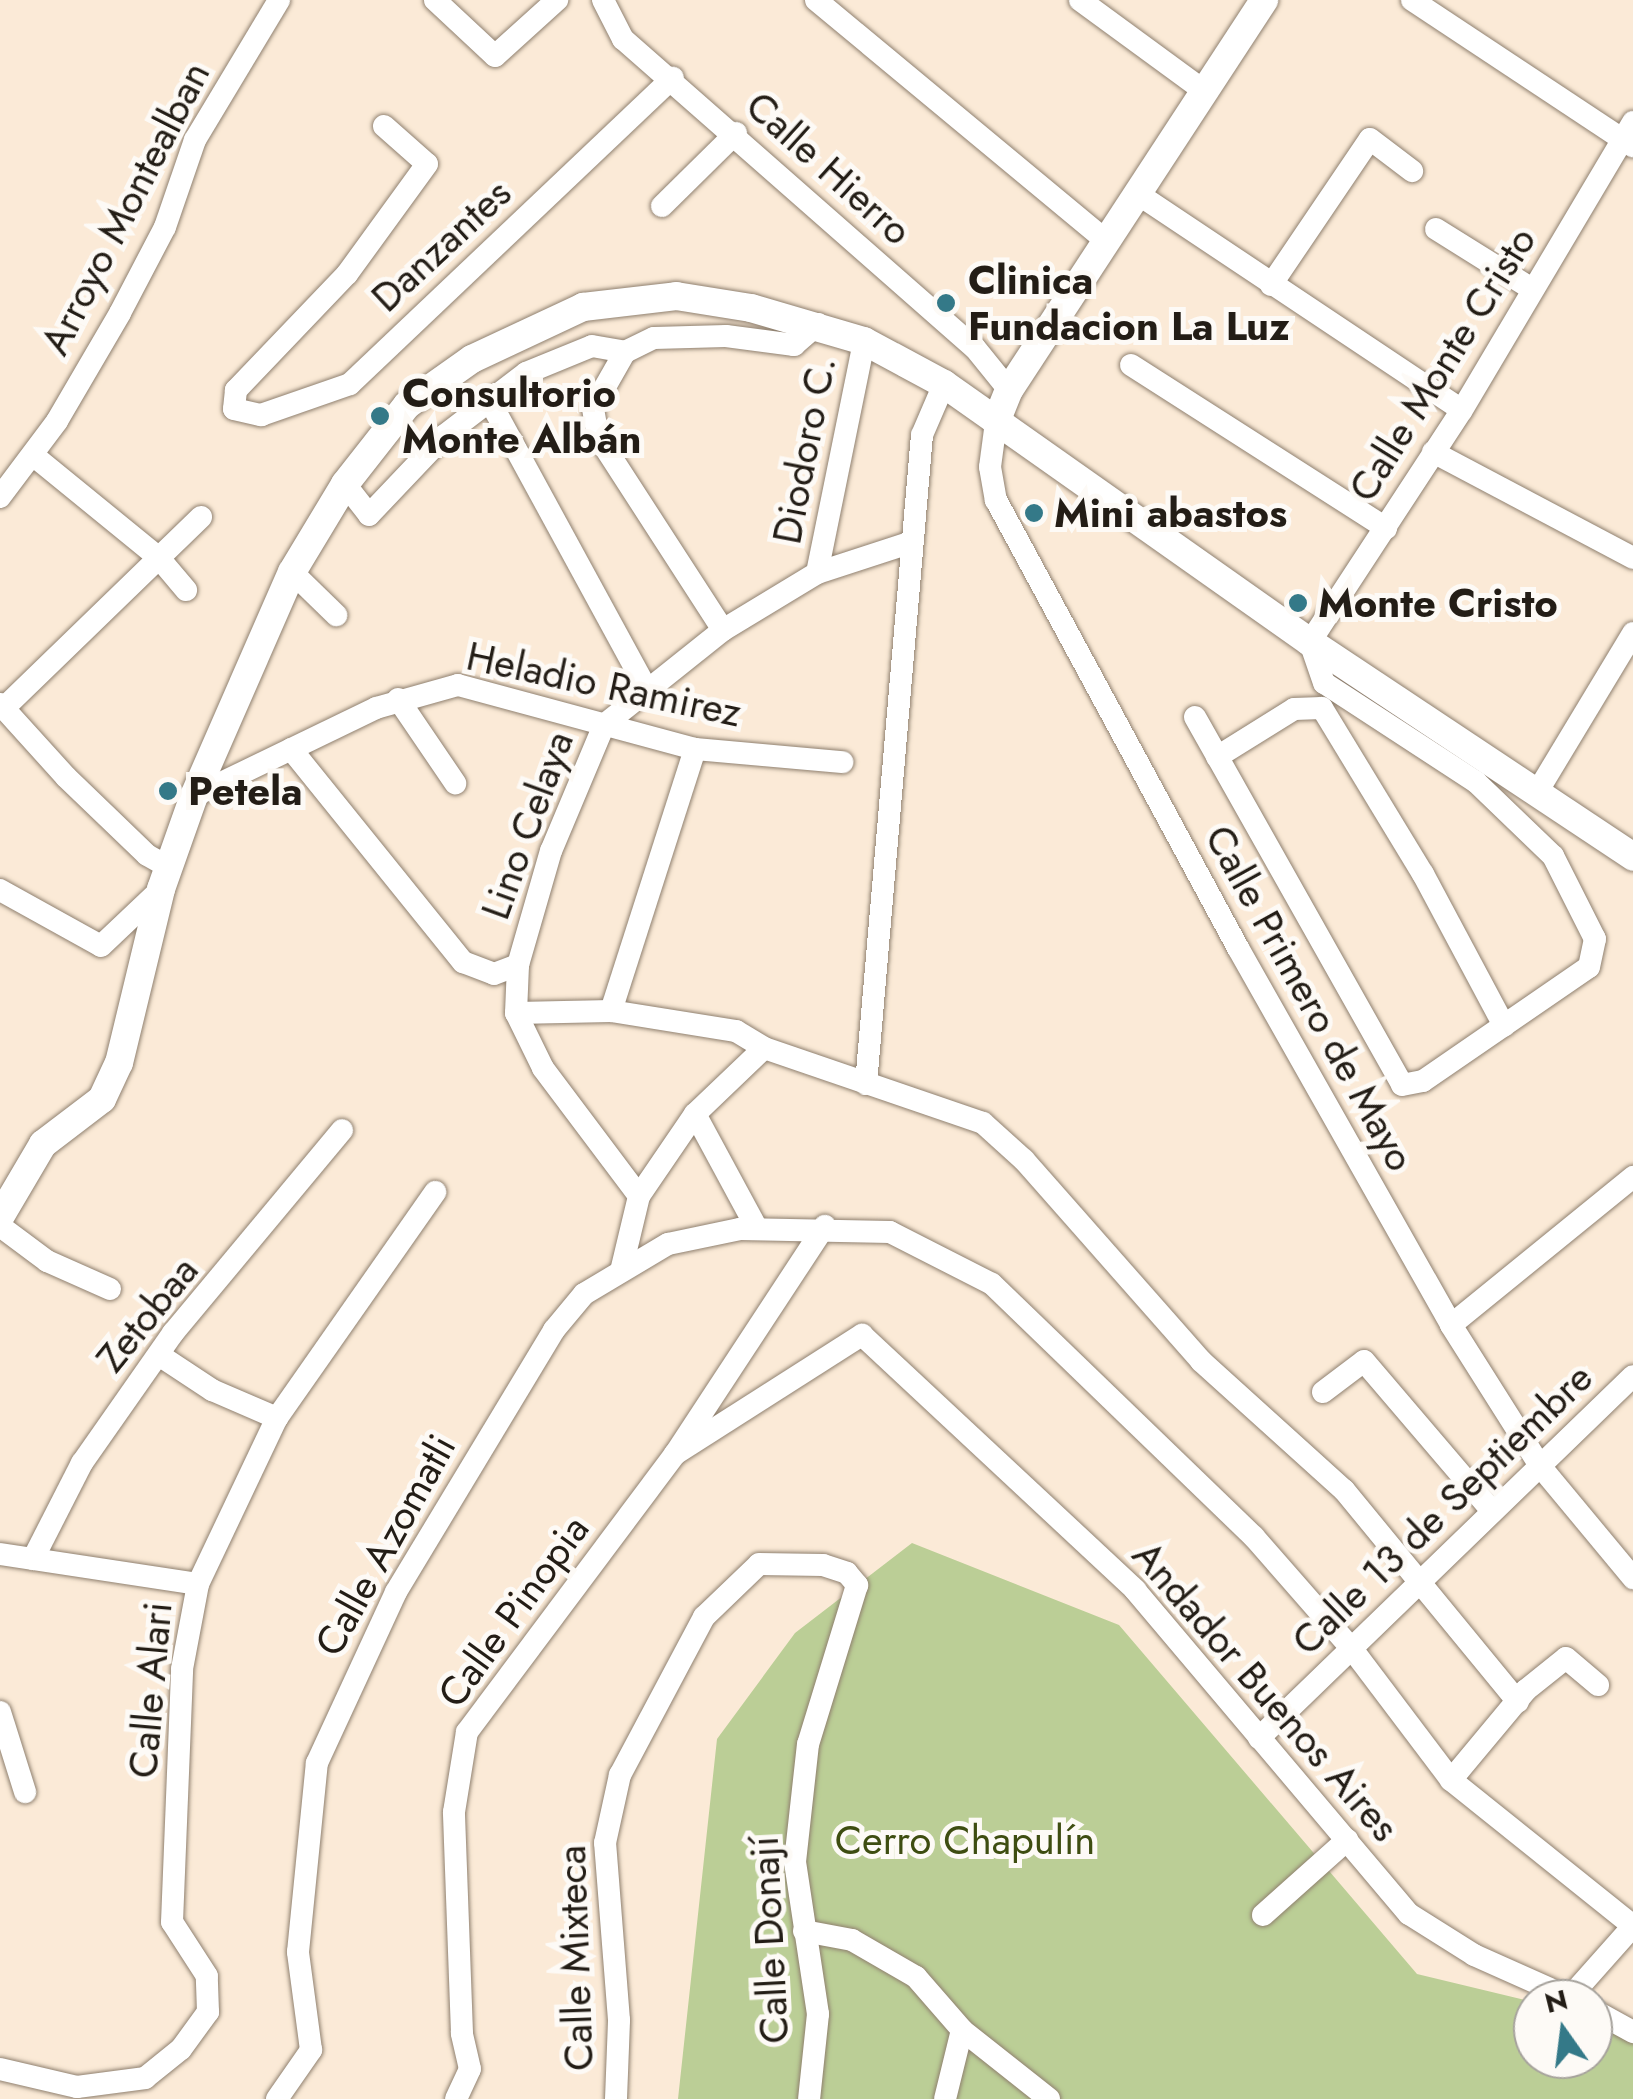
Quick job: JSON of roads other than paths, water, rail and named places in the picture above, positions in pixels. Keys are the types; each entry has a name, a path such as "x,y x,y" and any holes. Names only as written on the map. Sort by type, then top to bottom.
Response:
{"street":[{"name":"Arroyo Montealban","path":"0,497 34,456 150,259 195,140 279,0"},
{"path":"435,0 495,56 557,0"},
{"name":"Calle Hierro","path":"603,0 622,39 736,133 975,348 1009,390"},
{"path":"816,0 1106,241"},
{"path":"1080,0 1203,90"},
{"path":"996,422 1009,390 1264,0"},
{"path":"1412,0 1630,136"},
{"name":"Danzantes","path":"384,126 427,164 347,274 236,390 234,409 260,415 350,384 673,78"},
{"path":"662,206 736,133"},
{"name":"Calle Monte Cristo","path":"1310,642 1462,410 1532,289 1630,136"},
{"path":"1271,285 1370,139 1412,172"},
{"path":"1138,194 1462,410"},
{"path":"1436,229 1532,289"},
{"path":"0,1217 43,1144 102,1100 133,1014 165,878 194,796 292,572 345,484 407,405 472,359 582,307 676,296 818,324 864,341 944,384 1310,642 1633,857"},
{"path":"345,484 369,515 488,398 526,372 592,346 624,352 672,334 794,345 818,324"},
{"name":"Diodoro C.","path":"817,573 864,341"},
{"path":"624,352 593,408 598,437 723,630"},
{"path":"1138,367 1386,528"},
{"path":"866,1084 922,434 944,384"},
{"path":"488,398 648,690"},
{"name":"Calle Primero de Mayo","path":"996,422 990,467 996,500 1042,591 1451,1324 1540,1466 1633,1578"},
{"path":"1432,452 1633,558"},
{"path":"34,456 159,558 186,590"},
{"path":"165,878 147,854 66,777 2,706 201,516"},
{"name":"Lino Celaya","path":"516,1013 518,966 536,889 604,725 723,630 817,573 912,542"},
{"path":"292,572 336,615"},
{"path":"1536,794 1633,633"},
{"path":"1195,716 1402,1085 1423,1081 1589,968 1595,939 1584,910 1553,856 1476,782 1324,683 1310,642"},
{"name":"Heladio Ramirez","path":"194,796 398,699 458,685 695,750 842,762"},
{"path":"398,699 455,783"},
{"path":"1217,756 1294,709 1311,704 1334,719 1504,1026"},
{"path":"292,750 463,962 494,974 518,966"},
{"path":"611,1011 695,750"},
{"path":"0,890 101,946 165,878"},
{"path":"639,1196 543,1068 516,1013 611,1011 736,1031 764,1048 983,1123 1024,1160 1202,1361 1344,1490 1518,1702"},
{"path":"622,1268 639,1196 694,1114 764,1048"},
{"path":"694,1114 756,1227"},
{"name":"Zetobaa","path":"33,1559 82,1464 159,1355 342,1130"},
{"path":"1451,1324 1632,1176"},
{"name":"Calle Alari","path":"0,2069 77,2086 145,2078 181,2048 208,2012 208,1976 172,1922 182,1669 198,1584 277,1418 435,1192"},
{"path":"0,1226 47,1261 110,1289"},
{"name":"Calle Azomatli","path":"276,2099 310,2050 298,1952 317,1763 396,1592 554,1330 584,1294 668,1244 756,1227 825,1226 890,1232 992,1284 1254,1537 1352,1648 1451,1780 1633,1926"},
{"name":"Calle Pinopia","path":"456,2099 470,2069 462,2033 454,1812 467,1732 676,1454 825,1226"},
{"name":"Andador Buenos Aires","path":"676,1454 862,1335 1136,1590 1410,1914 1474,1956 1528,1979"},
{"path":"159,1355 212,1390 277,1418"},
{"path":"1323,1392 1364,1361 1492,1511"},
{"name":"Calle 13 de Septiembre","path":"1259,1738 1633,1376"},
{"path":"715,1397 734,1417"},
{"path":"0,1554 198,1584"},
{"name":"Calle Mixteca","path":"616,2099 619,2020 605,1843 620,1776 704,1617 759,1564 824,1565"},
{"name":"Calle Donají","path":"809,2099 818,2014 795,1862 808,1744 857,1585 847,1573 824,1565"},
{"path":"1451,1780 1518,1702 1566,1658 1598,1685"},
{"path":"0,1712 25,1792"},
{"path":"1263,1915 1347,1840"},
{"path":"1588,1979 1633,1926"},
{"path":"804,1932 852,1940 916,1977 962,2030 1049,2099"},
{"path":"945,2099 962,2030"}],"place":[{"name":"Clinica Fundacion La Luz","path":"946,303"},
{"name":"Consultorio Monte Albán","path":"380,416"},
{"name":"Mini abastos","path":"1034,513"},
{"name":"Monte Cristo","path":"1298,603"},
{"name":"Petela","path":"168,791"}],"park label":[{"name":"Cerro Chapulín","path":"965,1840"}]}
